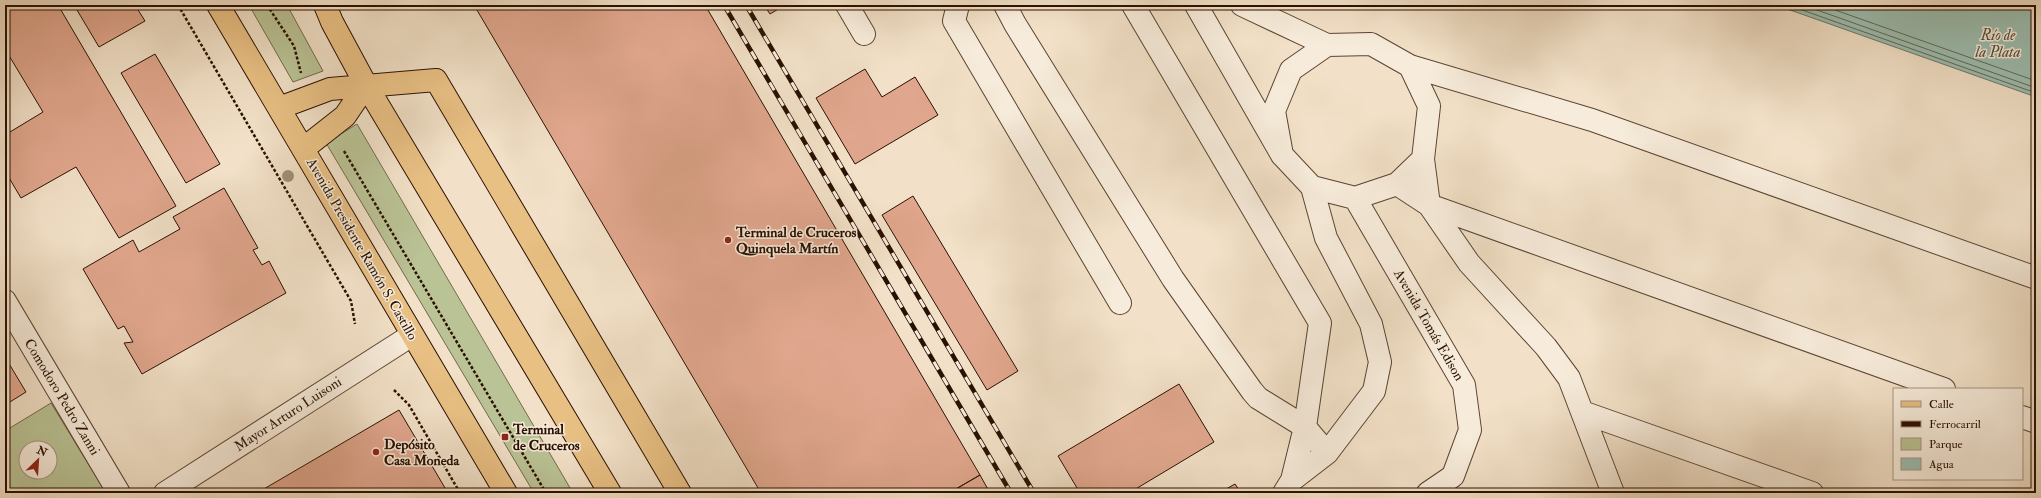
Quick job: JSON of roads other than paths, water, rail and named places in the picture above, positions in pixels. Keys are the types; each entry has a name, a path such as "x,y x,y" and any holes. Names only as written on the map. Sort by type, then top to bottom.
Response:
{"main road":[{"name":"Avenida Presidente Ramón S. Castillo","path":"218,5 506,493"},
{"path":"325,5 332,22 366,85 610,493"},
{"path":"279,108 330,88 436,80 680,493"},
{"path":"303,149 345,116 366,85"}],"street":[{"path":"847,5 864,34"},
{"path":"958,5 954,21 1120,303"},
{"path":"1005,5 1015,24 1173,279 1252,391 1258,398 1305,427 1327,453"},
{"path":"1133,5 1320,323 1305,427 1288,486"},
{"path":"1196,5 1282,155 1312,187 1326,238 1371,324 1380,362 1374,391 1327,453 1288,486"},
{"path":"1242,5 1327,45 1371,44 1410,66 1592,120 2036,278"},
{"path":"1282,155 1274,111 1291,70 1327,45"},
{"path":"1410,66 1429,106 1423,159 1429,205 1469,263 1546,348 1569,378 1613,493"},
{"path":"1312,187 1355,198 1397,184 1423,159"},
{"path":"1397,184 1429,205 1941,388"},
{"name":"Avenida Tomás Edison","path":"1355,198 1464,385 1470,430 1453,476 1428,493"},
{"name":"Comodoro Pedro Zanni","path":"5,301 119,493"},
{"name":"Mayor Arturo Luisoni","path":"165,493 412,335"},
{"path":"1582,412 1812,493"},
{"path":"2023,417 2036,422"}],"water":[{"name":"Río de la Plata","path":"1776,5 2036,5 2036,97"}],"railway":[{"path":"724,5 1011,493"},
{"path":"746,5 1034,493"}],"place":[{"name":"Terminal de Cruceros Quinquela Martín","path":"728,240"},
{"name":"Terminal de Cruceros","path":"505,437"},
{"name":"Depósito Casa Moneda","path":"376,452"}]}
